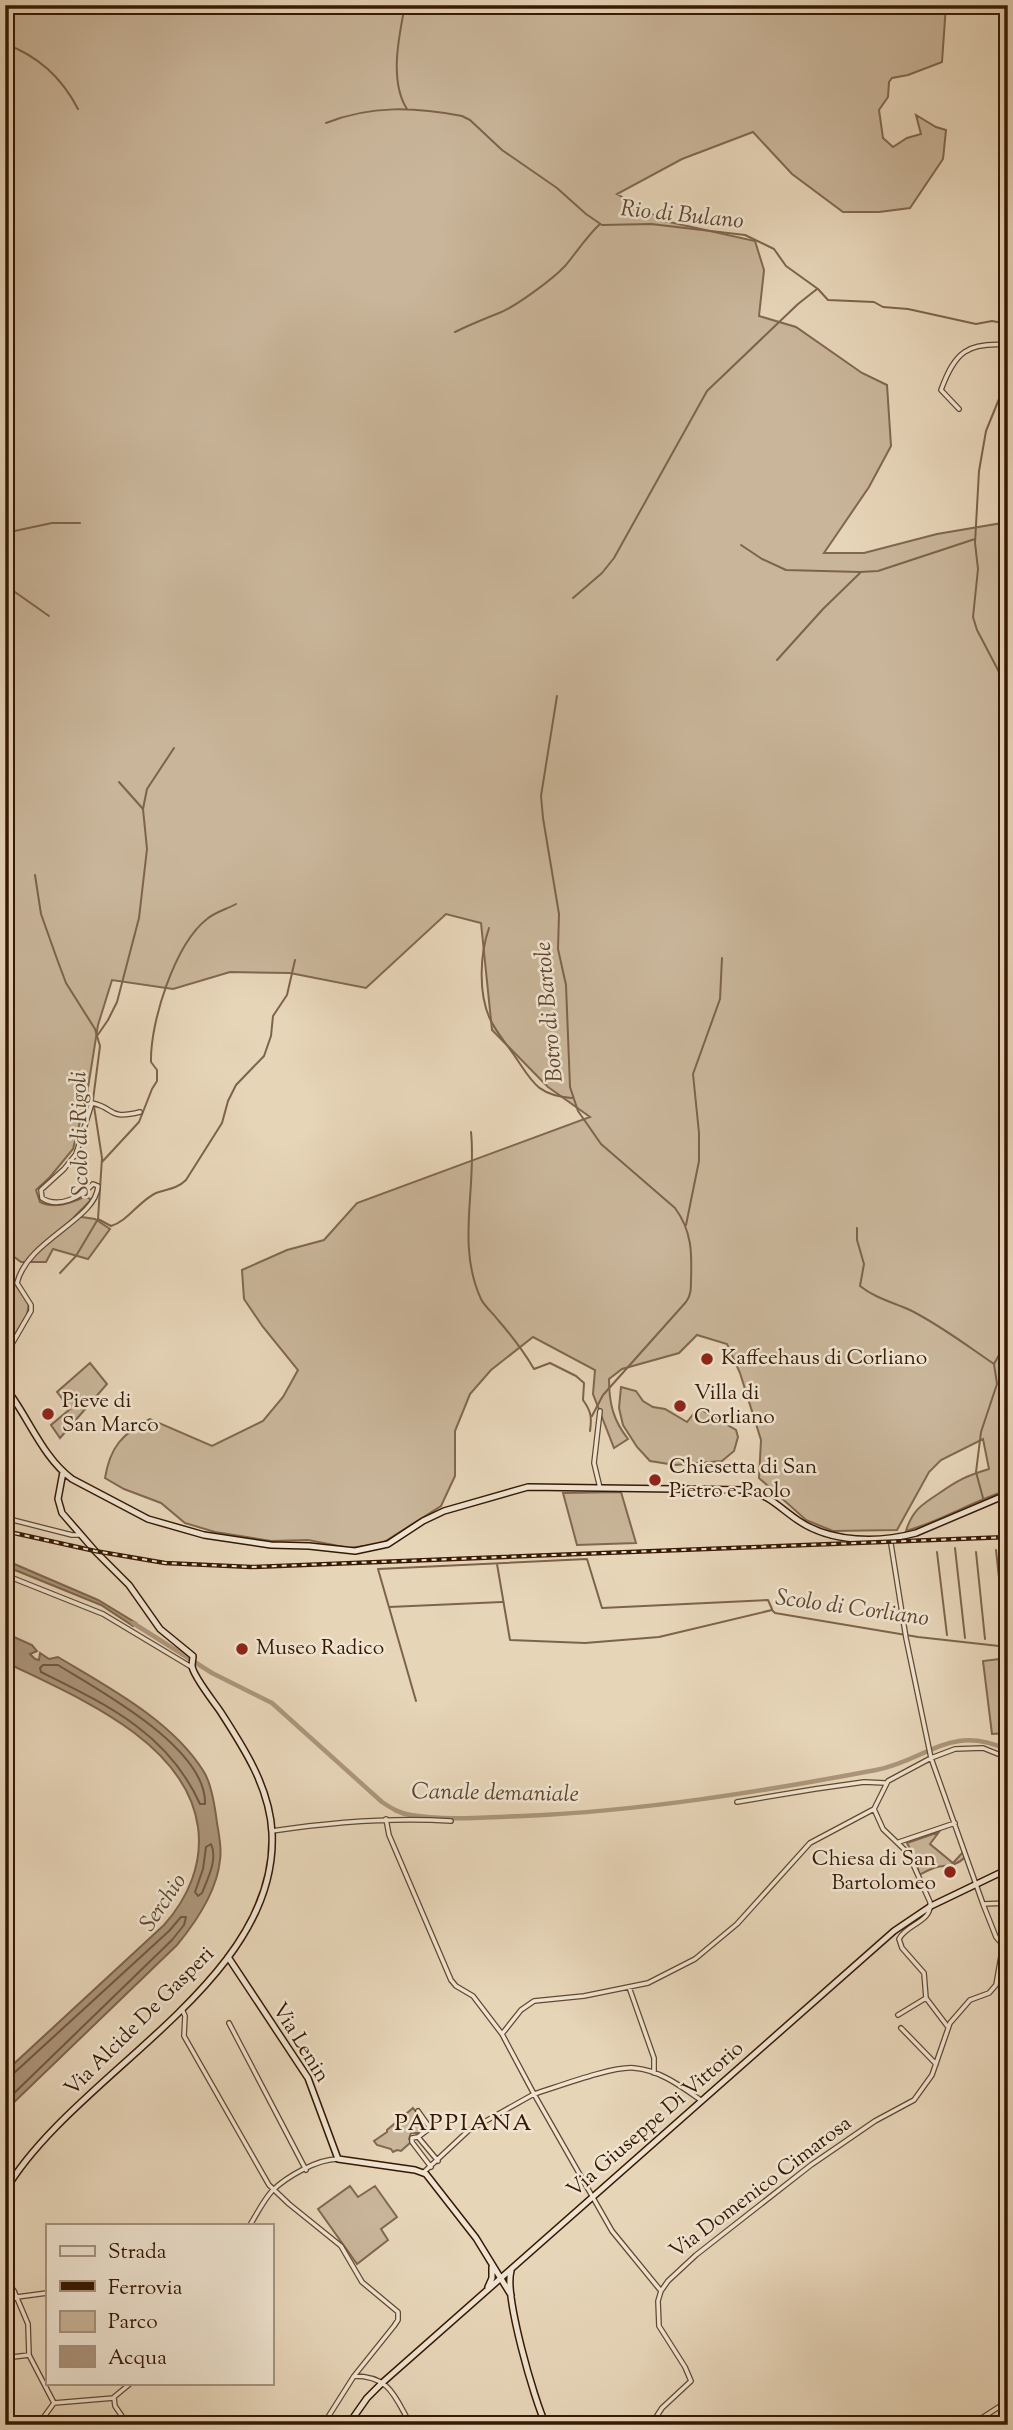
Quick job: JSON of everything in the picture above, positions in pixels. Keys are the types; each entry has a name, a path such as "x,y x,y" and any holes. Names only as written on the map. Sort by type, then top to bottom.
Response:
{"main road":[{"path":"5,1387 63,1472 85,1486 154,1521 204,1535 259,1543 349,1551 379,1548 444,1511 519,1489 748,1490 773,1500 798,1521 817,1531 845,1539 912,1534 1008,1494"},
{"name":"Via Alcide De Gasperi","path":"5,2191 23,2162 45,2137 182,2009 228,1957 241,1938 262,1895 270,1869 272,1831 265,1798 252,1764 193,1664 190,1652 160,1629 129,1585 62,1513 59,1493 63,1472"},
{"name":"Via Giuseppe Di Vittorio","path":"348,2425 382,2383 894,1931 931,1906 1008,1866"},
{"name":"Via Lenin","path":"228,1957 307,2078 338,2159"},
{"path":"338,2159 424,2172 455,2210 511,2295"},
{"path":"492,2264 500,2269 513,2268 509,2279 511,2295 534,2396 546,2425"},
{"path":"487,2290 492,2278 492,2264"},
{"path":"487,2290 500,2288 511,2295"}],"street":[{"path":"959,409 941,390 959,355 974,346 1008,345"},
{"path":"5,1356 31,1311 26,1296 16,1283 17,1278 44,1242 88,1208 95,1199 98,1186 93,1184 85,1193 74,1199 53,1202 42,1198 41,1189 64,1169 76,1154 92,1102 114,1115 140,1112"},
{"path":"600,1411 594,1463 600,1488"},
{"path":"5,1518 61,1533 80,1535"},
{"path":"891,1544 931,1758 996,1937 1005,1945"},
{"path":"5,1575 103,1614 193,1664"},
{"path":"737,1802 814,1788 864,1782 885,1783 931,1758 967,1747 990,1750 1008,1758"},
{"path":"502,2034 521,2010 534,2001 584,1996 654,1981 695,1959 737,1924 795,1856 810,1843 874,1809 885,1783"},
{"path":"874,1809 883,1829 908,1853 931,1906 928,1915 906,1930 899,1940 902,1948 924,1973 926,1998 948,2027"},
{"path":"272,1831 327,1823 386,1819 451,1821"},
{"path":"386,1819 389,1835 452,1982 473,1996 502,2034 592,2198 624,2248 661,2291 657,2311 659,2326 691,2381 662,2408 651,2425"},
{"path":"899,1842 955,1823"},
{"path":"1008,1857 1008,1866"},
{"path":"983,1904 1008,1903"},
{"name":"Via Domenico Cimarosa","path":"661,2291 679,2269 811,2165 875,2121 914,2100 929,2081 948,2027 970,2000 989,1993 993,1988 999,1977 1005,1945"},
{"path":"629,1987 654,2058 654,2073"},
{"path":"898,2015 926,1998"},
{"path":"182,2009 185,2016 184,2036 264,2177 274,2189 341,2246 362,2282 398,2312 398,2320 354,2376 323,2425"},
{"path":"229,2023 306,2169"},
{"path":"901,2028 936,2064"},
{"path":"424,2172 468,2131 534,2094 623,2069 632,2068 654,2073 681,2086 702,2102"},
{"path":"418,2111 430,2127 418,2137 415,2136 412,2142 431,2167"},
{"path":"418,2137 438,2161"},
{"path":"251,2224 274,2189 306,2169 338,2159"},
{"path":"5,2278 17,2297 28,2324 29,2355 54,2403"},
{"path":"5,2302 17,2297 46,2293"},
{"path":"5,2358 29,2355"},
{"path":"354,2376 367,2377 394,2392 411,2425"},
{"path":"38,2425 54,2403 114,2398 130,2384"},
{"path":"114,2398 115,2406 128,2425"},
{"path":"971,2425 1008,2401"}],"green space":[{"path":"5,5 946,5 942,62 892,78 889,82 888,97 879,110 883,138 893,147 907,138 921,134 916,115 946,130 943,159 910,208 879,212 843,212 792,174 753,132 682,159 617,194 665,221 755,241 764,270 759,316 796,327 862,373 887,385 891,446 869,487 824,553 864,553 937,534 1008,522 1008,1358 1002,1384 1008,1409 1008,1490 906,1531 914,1513 927,1502 962,1479 989,1469 983,1439 941,1460 929,1472 897,1530 833,1531 806,1520 759,1478 761,1440 740,1373 727,1344 697,1335 679,1353 622,1369 609,1379 613,1411 628,1439 614,1448 593,1394 595,1370 533,1337 491,1370 470,1394 455,1431 455,1476 441,1506 381,1544 349,1548 308,1540 271,1541 215,1532 185,1523 161,1503 124,1489 105,1478 110,1458 119,1442 150,1419 212,1446 263,1421 283,1397 298,1370 244,1299 242,1270 287,1250 324,1240 357,1203 590,1117 548,1087 492,1030 481,923 446,914 366,988 290,973 230,972 173,989 112,980 98,1025 87,1094 73,1149 36,1190 40,1202 51,1205 69,1203 86,1196 91,1200 75,1216 95,1219 110,1229 88,1259 53,1249 46,1262 21,1262 5,1250"},
{"path":"5,1277 14,1283 29,1303 27,1315 5,1351"},
{"path":"90,1363 107,1384 60,1438 51,1425 70,1409 57,1392"},
{"path":"621,1387 636,1391 643,1401 653,1407 665,1409 687,1422 698,1408 736,1430 738,1437 734,1451 722,1461 675,1465 650,1461 623,1425 619,1408"},
{"path":"621,1492 636,1543 577,1545 563,1493"},
{"path":"1008,1658 1008,1733 992,1734 983,1661"},
{"path":"939,1832 930,1844 953,1863 963,1852 965,1857 955,1864 919,1875 917,1862 907,1843"},
{"path":"413,2108 428,2127 420,2133 411,2133 411,2142 401,2151 393,2152 377,2145 374,2141"},
{"path":"350,2186 358,2197 375,2186 397,2217 381,2229 388,2240 357,2264 318,2209"}],"water":[{"path":"5,1560 98,1600 136,1623 133,1626 101,1605 5,1566"},
{"name":"Serchio","path":"5,1633 32,1645 37,1651 30,1654 35,1659 39,1660 40,1653 49,1659 58,1657 98,1680 157,1721 175,1737 207,1777 221,1851 218,1872 210,1894 177,1945 5,2111 5,2072 173,1915 192,1880 199,1841 189,1796 172,1769 150,1746 123,1725 93,1706 5,1662"}],"waterway":[{"path":"5,27 15,5"},
{"path":"405,5 398,44 397,72 398,85 407,109"},
{"path":"5,44 48,69 65,87 78,109"},
{"name":"Rio di Bulano","path":"326,123 360,113 393,109 462,116 470,120 502,150 557,188 602,225 651,224 745,235 774,249 786,266 818,289 828,300 874,302 883,307 908,309 976,324 992,321 1008,324"},
{"path":"455,332 506,310 534,292 565,266 600,224"},
{"path":"573,598 602,573 614,558 707,391 817,289"},
{"path":"1008,390 999,399 986,431 979,471 975,543 978,569 973,617 1008,689"},
{"path":"5,533 52,523 80,523"},
{"path":"741,545 786,570 860,572 878,571 975,539"},
{"path":"777,660 860,573"},
{"path":"5,585 49,616"},
{"name":"Botro di Bartole","path":"557,696 541,796 559,914 558,949 566,985 570,1087 578,1111 601,1144 675,1208 688,1234 691,1261 691,1289 686,1302 603,1395 592,1416"},
{"name":"Scolo di Rigoli","path":"97,1036 117,1002 139,918 147,849 143,809 147,789 174,748"},
{"path":"119,782 143,809"},
{"name":"Scolo di Rigoli","path":"35,875 41,914 66,983 95,1029 100,1046 93,1100 102,1158 98,1219 76,1256 60,1273"},
{"path":"102,1162 139,1122 157,1081 157,1070 151,1062 152,1045 160,1006 175,965 195,931 217,912 236,904"},
{"path":"489,928 484,950 482,986 490,1019 536,1085 550,1094 572,1098"},
{"path":"686,1225 699,1161 693,1074 720,999 722,958"},
{"path":"98,1219 111,1226 156,1193 186,1180 222,1123 236,1085 264,1056 271,1036 273,1016 287,995 295,960"},
{"path":"471,1132 468,1237 474,1279 481,1299 534,1369 550,1363 584,1383 583,1400 590,1414 590,1431"},
{"path":"857,1228 857,1240 864,1264 860,1286 932,1322 994,1364"},
{"path":"983,1498 976,1472 981,1432 997,1384 994,1364 1008,1339"},
{"path":"955,1548 965,1638"},
{"path":"996,1550 1006,1643"},
{"path":"937,1552 947,1635"},
{"path":"976,1552 985,1639"},
{"path":"416,1701 378,1569 587,1559 602,1608 768,1600 772,1609"},
{"name":"Scolo di Corliano","path":"497,1564 510,1640 585,1643 659,1637 772,1610 775,1613 918,1637 1008,1647"},
{"name":"Scolo di Corliano","path":"389,1607 502,1602"},
{"name":"Canale demaniale","path":"133,1623 212,1673 272,1703 382,1802 399,1812 411,1815 481,1818 656,1805 876,1770 954,1742 970,1740 1008,1750"}],"railway":[{"path":"5,1531 165,1563 251,1567 1008,1537"}],"place":[{"name":"Kaffeehaus di Corliano","path":"707,1359"},
{"name":"Villa di Corliano","path":"680,1406"},
{"name":"Pieve di San Marco","path":"48,1414"},
{"name":"Chiesetta di San Pietro e Paolo","path":"655,1480"},
{"name":"Museo Radico","path":"242,1649"},
{"name":"Chiesa di San Bartolomeo","path":"950,1872"}],"district":[{"name":"PAPPIANA","path":"464,2124"}]}
